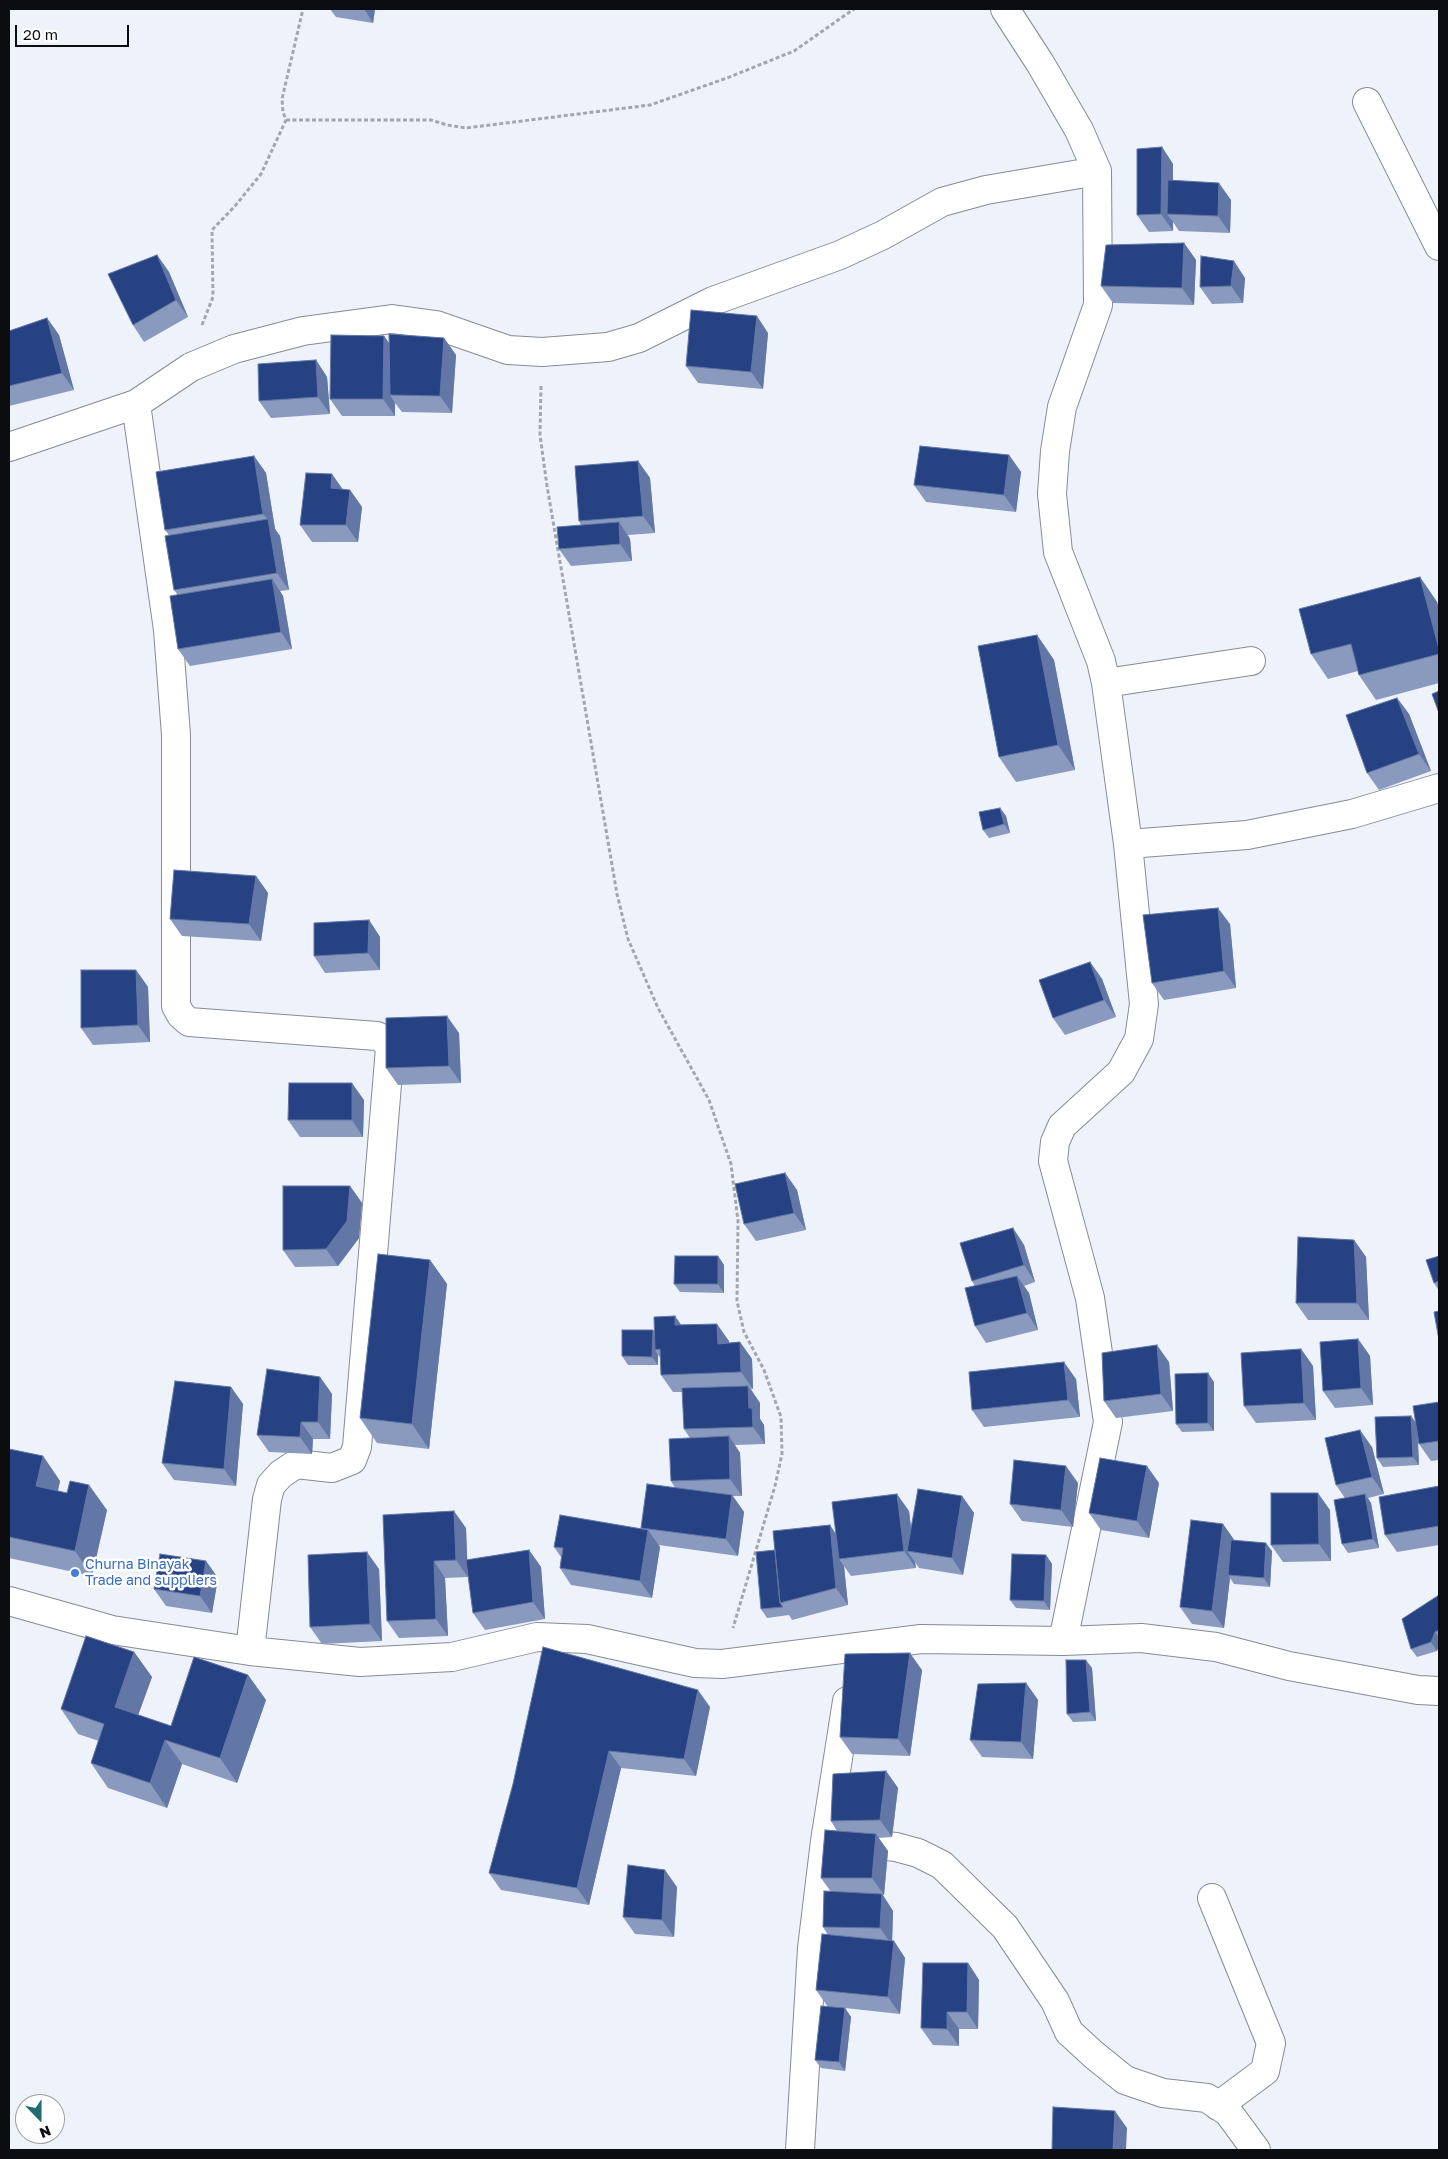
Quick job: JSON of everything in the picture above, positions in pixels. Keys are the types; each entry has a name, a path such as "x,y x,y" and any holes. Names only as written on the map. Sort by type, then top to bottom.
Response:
{"street":[{"path":"1005,9 1040,62 1079,130 1097,171 1098,305 1062,407 1055,451 1052,494 1058,552 1101,661 1106,683 1128,844 1144,1004 1139,1039 1121,1072 1062,1126 1055,1142 1053,1161 1090,1298 1108,1422 1063,1641"},
{"path":"1366,102 1439,246"},
{"path":"9,447 136,404 191,367 234,349 304,331 392,319 436,325 508,350 542,352 608,348 640,338 713,301 840,255 883,235 942,202 986,190 1097,171"},
{"path":"136,404 168,630 176,735 176,1006 181,1015 189,1022 377,1036 385,1040 390,1048 357,1447 352,1460 332,1468 296,1464 281,1474 271,1485 267,1499 250,1651"},
{"path":"1106,683 1251,661"},
{"path":"1128,844 1247,834 1352,814 1439,788"},
{"path":"9,1601 112,1630 250,1651 360,1662 452,1657 537,1637 587,1638 695,1663 722,1664 921,1639 1063,1641 1141,1638 1206,1646 1289,1666 1418,1690 1439,1691"},
{"path":"800,2150 812,1948 825,1840 856,1647"},
{"path":"825,1840 896,1847 918,1853 942,1865 1005,1927 1055,2001 1069,2032 1094,2055 1125,2080 1163,2093 1207,2098 1228,2112 1256,2150"},
{"path":"1212,1898 1271,2043 1265,2071 1218,2106"}],"path":[{"path":"197,332 213,297 212,230 235,206 260,174 286,120 282,99 303,9"},
{"path":"286,120 432,120 466,128 650,105 727,78 794,51 854,9"},
{"path":"542,352 540,435 617,894 628,939 658,1008 709,1100 731,1164 738,1221 737,1300 744,1332 764,1370 781,1418 782,1454 775,1486 722,1664"}],"building":[{"path":"1162,147 1161,214 1137,215 1137,149"},
{"path":"1168,180 1219,183 1218,216 1167,214"},
{"path":"1184,243 1182,288 1101,286 1106,245"},
{"path":"157,255 176,300 133,325 108,274"},
{"path":"1201,256 1234,261 1231,286 1200,287"},
{"path":"691,310 757,316 751,372 686,366"},
{"path":"47,318 62,373 9,386 9,331"},
{"path":"389,334 444,338 440,396 390,395"},
{"path":"331,335 384,336 383,399 330,399"},
{"path":"316,360 318,397 259,401 258,364"},
{"path":"920,446 1009,455 1004,495 914,485"},
{"path":"254,456 263,514 165,530 156,472"},
{"path":"638,461 643,516 579,521 575,466"},
{"path":"306,473 332,474 331,488 350,490 346,525 300,525"},
{"path":"268,519 277,573 174,590 165,536"},
{"path":"619,522 620,544 559,549 557,527"},
{"path":"1420,577 1439,654 1359,675 1351,644 1311,654 1299,609"},
{"path":"272,579 281,632 178,649 170,596"},
{"path":"1037,635 1058,745 999,757 978,646"},
{"path":"1439,691 1439,713 1432,694"},
{"path":"1397,698 1419,754 1367,773 1346,715"},
{"path":"1000,808 1004,824 983,830 979,812"},
{"path":"174,870 256,876 249,924 170,919"},
{"path":"1218,908 1224,971 1152,983 1143,915"},
{"path":"369,920 368,953 314,956 314,923"},
{"path":"1090,962 1104,1000 1053,1018 1039,980"},
{"path":"81,970 136,970 138,1025 81,1028"},
{"path":"447,1016 449,1066 386,1068 386,1018"},
{"path":"289,1083 352,1083 352,1120 288,1120"},
{"path":"785,1173 794,1213 744,1224 735,1184"},
{"path":"283,1186 350,1186 347,1221 326,1249 283,1250"},
{"path":"1013,1228 1024,1265 972,1281 960,1243"},
{"path":"1298,1237 1354,1240 1357,1303 1296,1303"},
{"path":"378,1254 430,1260 412,1424 360,1418"},
{"path":"675,1256 718,1256 718,1284 674,1284"},
{"path":"1439,1256 1439,1281 1434,1283 1426,1260"},
{"path":"1017,1276 1027,1313 975,1326 965,1288"},
{"path":"1439,1311 1439,1340 1434,1312"},
{"path":"675,1316 675,1325 717,1324 718,1344 740,1342 741,1372 661,1375 660,1349 655,1350 654,1317"},
{"path":"622,1330 653,1330 652,1357 622,1356"},
{"path":"1358,1339 1361,1388 1323,1391 1320,1342"},
{"path":"1157,1345 1161,1394 1104,1401 1102,1353"},
{"path":"1301,1349 1304,1403 1244,1406 1241,1353"},
{"path":"1064,1362 1068,1400 972,1410 969,1372"},
{"path":"267,1369 320,1377 318,1422 301,1422 300,1437 257,1435"},
{"path":"1208,1373 1208,1423 1176,1424 1175,1374"},
{"path":"175,1381 231,1387 224,1469 162,1463"},
{"path":"748,1386 749,1408 752,1408 753,1427 684,1429 682,1388"},
{"path":"1439,1402 1439,1441 1419,1444 1413,1406"},
{"path":"1411,1416 1413,1457 1377,1458 1375,1417"},
{"path":"1360,1430 1372,1477 1336,1485 1325,1438"},
{"path":"729,1436 730,1479 671,1481 669,1439"},
{"path":"9,1449 43,1456 36,1486 67,1493 70,1481 89,1485 75,1551 9,1537"},
{"path":"1100,1458 1147,1466 1137,1521 1089,1513"},
{"path":"1014,1460 1066,1466 1061,1510 1010,1504"},
{"path":"647,1484 732,1495 726,1539 641,1528"},
{"path":"1439,1486 1439,1526 1385,1535 1379,1497"},
{"path":"918,1489 962,1496 952,1558 907,1551"},
{"path":"1271,1493 1318,1493 1319,1544 1271,1545"},
{"path":"897,1494 904,1551 839,1559 832,1502"},
{"path":"1365,1494 1373,1539 1342,1544 1334,1500"},
{"path":"454,1511 456,1560 434,1561 436,1619 387,1621 383,1515"},
{"path":"560,1515 648,1530 640,1581 560,1568 563,1548 554,1547"},
{"path":"1191,1520 1223,1524 1212,1611 1180,1607"},
{"path":"830,1525 836,1588 780,1603 773,1531"},
{"path":"1231,1540 1266,1543 1264,1578 1228,1575"},
{"path":"529,1550 533,1602 473,1613 466,1560"},
{"path":"775,1550 780,1603 783,1607 761,1609 756,1552"},
{"path":"367,1552 370,1624 310,1627 308,1555"},
{"path":"160,1554 206,1561 200,1596 154,1589"},
{"path":"1012,1554 1046,1555 1044,1601 1010,1600"},
{"path":"1439,1595 1439,1630 1435,1632 1431,1642 1411,1649 1402,1619"},
{"path":"86,1636 134,1652 115,1707 171,1726 194,1657 248,1675 220,1758 165,1740 150,1783 91,1763 104,1724 61,1709"},
{"path":"543,1647 698,1690 684,1759 609,1751 577,1888 489,1873 513,1784"},
{"path":"910,1653 898,1739 840,1737 845,1654"},
{"path":"1066,1660 1086,1660 1090,1712 1067,1714"},
{"path":"1026,1683 1021,1742 970,1740 978,1684"},
{"path":"886,1771 880,1820 831,1821 833,1774"},
{"path":"825,1830 876,1834 872,1878 821,1878"},
{"path":"628,1865 665,1870 662,1920 623,1917"},
{"path":"824,1891 882,1894 880,1928 823,1927"},
{"path":"822,1934 894,1941 888,1997 816,1990"},
{"path":"923,1963 968,1963 967,2012 947,2012 947,2029 921,2028"},
{"path":"821,2006 845,2008 839,2062 815,2060"},
{"path":"1053,2107 1115,2111 1113,2150 1052,2150"}],"place":[{"name":"Churna Binayak Trade and suppliers","path":"75,1573"}]}
